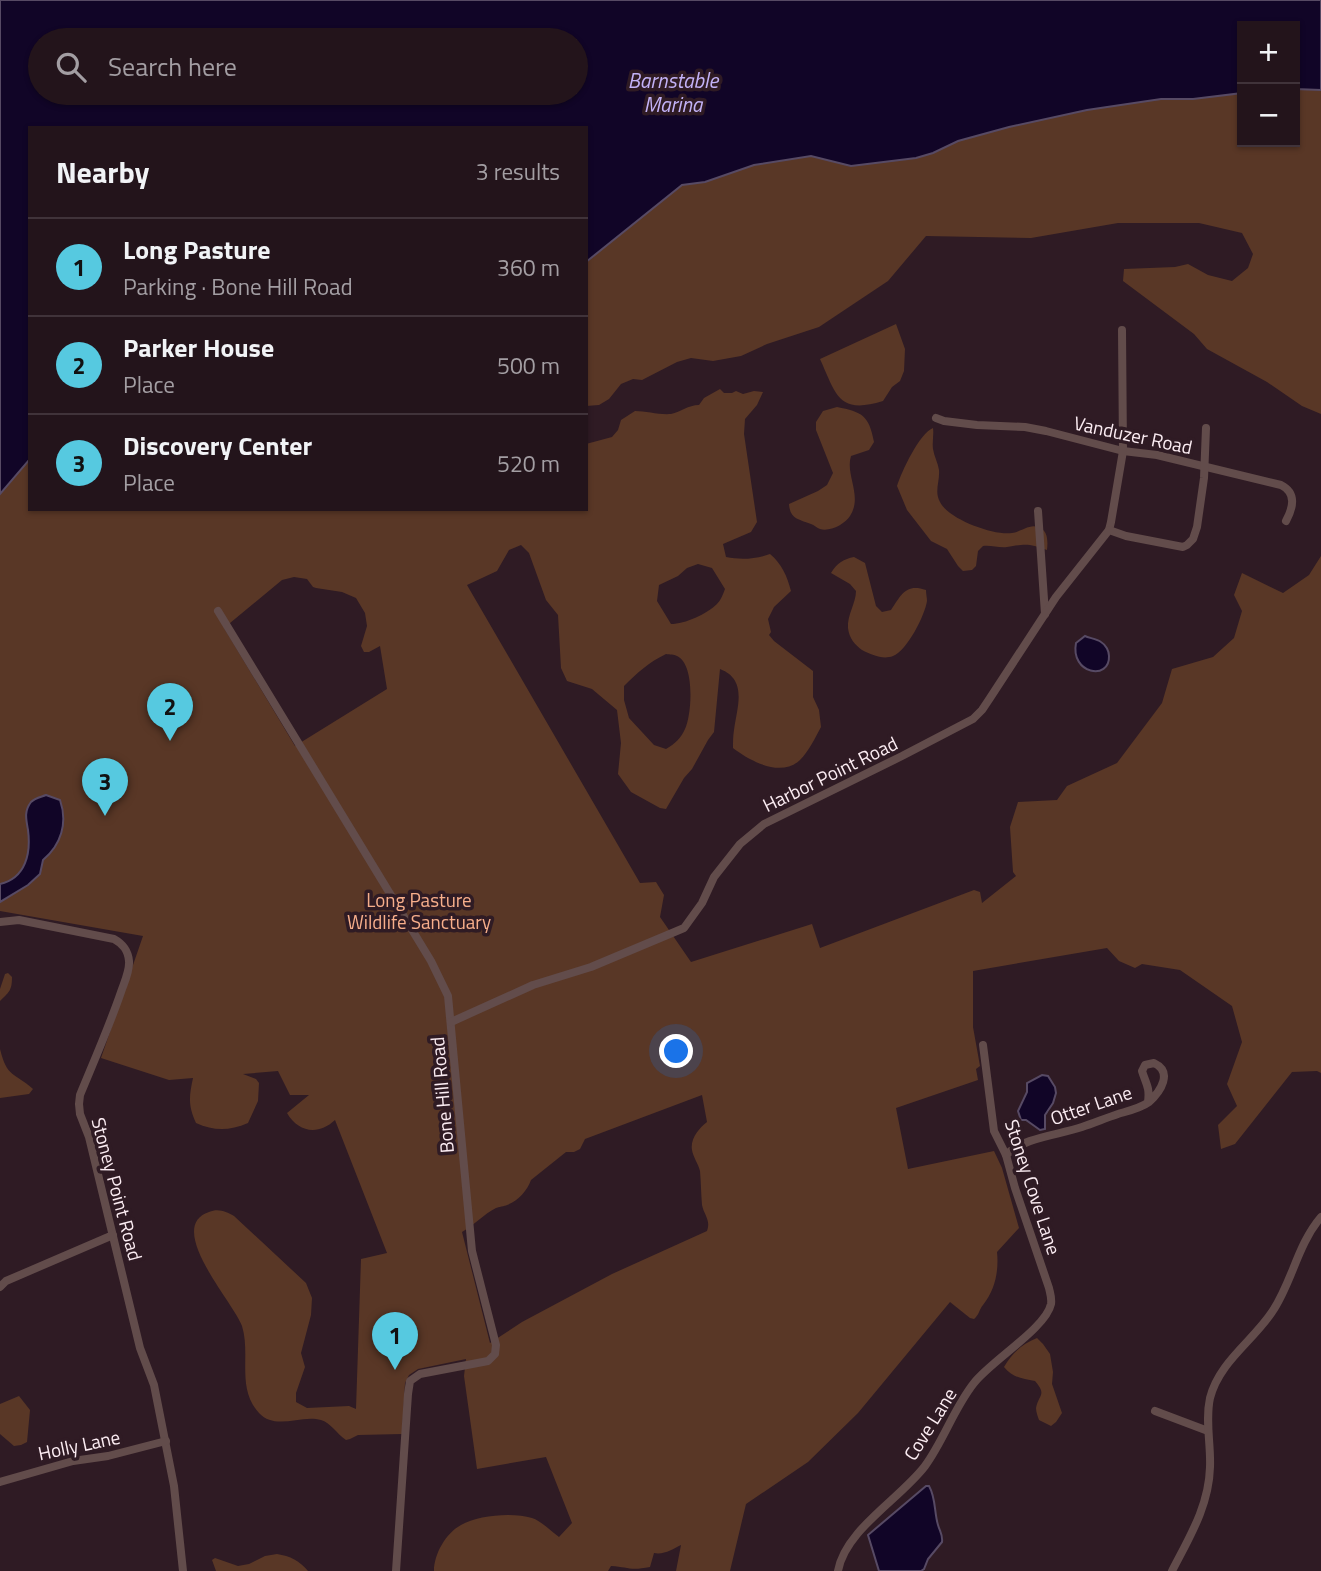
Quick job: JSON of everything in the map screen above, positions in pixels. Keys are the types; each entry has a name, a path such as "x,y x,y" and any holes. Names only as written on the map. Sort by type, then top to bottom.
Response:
{"street":[{"path":"1122,330 1123,451 1108,530 1183,547 1193,540 1204,478 1206,428"},
{"name":"Vanduzer Road","path":"936,418 977,425 1046,431 1123,451 1157,455 1281,485 1287,488 1292,497 1292,509 1286,521"},
{"path":"1038,511 1045,614"},
{"name":"Harbor Point Road","path":"451,1022 533,985 591,967 684,928 702,903 714,877 740,844 764,824 973,719 990,698 1074,572 1108,530"},
{"name":"Bone Hill Road","path":"218,611 446,989 472,1251 496,1345 495,1354 488,1361 420,1374 412,1379 409,1385 396,1571"},
{"name":"Stoney Point Road","path":"0,922 19,920 114,939 125,948 129,962 111,1022 80,1095 79,1104 140,1348 154,1385 174,1486 183,1571"},
{"name":"Stoney Cove Lane","path":"983,1045 995,1131 1006,1155 1051,1297"},
{"name":"Otter Lane","path":"1006,1155 1029,1142 1082,1127 1149,1102"},
{"path":"1172,1571 1205,1503 1210,1466 1210,1400 1219,1377 1273,1311 1311,1229 1321,1217"},
{"path":"0,1287 6,1281 113,1235"},
{"name":"Cove Lane","path":"838,1571 842,1555 858,1534 925,1466 971,1386 1039,1324 1047,1313 1051,1297"},
{"path":"1155,1411 1208,1431"},
{"name":"Holly Lane","path":"0,1482 65,1463 108,1456 166,1441"}],"green space":[{"path":"1300,89 1321,90 1321,414 1302,406 1267,382 1207,349 1194,334 1123,281 1124,269 1188,264 1208,275 1232,281 1248,268 1253,254 1242,233 1199,223 1118,223 1031,238 926,236 888,281 819,327 767,344 741,356 713,361 691,358 677,362 642,380 633,379 621,384 609,399 599,405 588,406 588,260 682,185 705,182 754,165 811,156 851,166 916,158 958,141 1087,110 1161,99 1193,99 1237,94 1237,147 1300,147"},
{"path":"896,324 905,349 904,371 900,381 892,387 883,401 868,405 848,403 835,391 820,359"},
{"name":"Long Pasture Wildlife Sanctuary","path":"720,389 724,393 763,392 757,405 745,419 744,434 757,522 751,532 723,544 726,557 748,558 770,554 781,566 788,580 791,591 774,607 768,619 771,632 769,635 813,671 813,697 819,710 821,727 800,760 784,768 775,768 748,758 733,748 738,687 729,674 720,669 714,732 666,809 660,808 631,792 618,774 621,743 617,710 592,689 567,681 561,668 558,615 546,600 529,553 521,545 509,550 497,571 467,585 640,883 656,882 664,895 660,917 691,962 812,924 820,948 974,890 980,892 982,903 1016,876 1013,872 1010,827 1018,802 1057,800 1067,786 1117,763 1162,703 1172,669 1213,657 1234,638 1242,611 1234,595 1242,573 1283,593 1309,575 1321,556 1321,1073 1292,1072 1235,1144 1221,1149 1218,1125 1237,1106 1227,1084 1242,1042 1232,1006 1180,970 1142,964 1135,968 1119,961 1107,948 973,971 973,1027 980,1066 976,1069 978,1080 896,1108 908,1169 994,1151 1002,1168 1019,1228 997,1252 997,1273 993,1287 976,1317 970,1318 950,1302 858,1413 808,1462 746,1504 730,1571 676,1571 681,1545 665,1552 654,1553 650,1567 643,1568 611,1566 608,1571 434,1571 436,1558 446,1539 461,1525 477,1519 506,1515 524,1516 539,1521 559,1537 572,1523 546,1457 477,1469 464,1376 466,1359 418,1369 409,1375 405,1383 402,1434 358,1435 346,1440 321,1420 281,1422 266,1418 259,1413 248,1393 242,1326 206,1266 194,1233 197,1220 209,1212 219,1210 228,1213 306,1283 312,1298 311,1315 301,1353 305,1367 296,1393 296,1402 307,1408 349,1406 356,1409 361,1259 387,1253 335,1120 315,1130 297,1124 287,1113 309,1095 290,1095 278,1071 243,1074 259,1083 258,1101 248,1123 222,1129 196,1123 190,1101 193,1078 169,1080 101,1058 143,936 0,911 0,494 28,461 28,511 588,511 588,443 612,437 621,420 635,411 671,414 699,405 704,398","holes":["698,564 712,568 725,589 722,597 708,611 689,620 671,624 657,601 659,585","294,577 307,579 313,587 342,592 356,598 365,613 367,626 361,646 364,652 380,646 387,689 295,746 224,628 282,580","666,654 677,656 683,661 690,690 685,729 666,749 654,745 629,718 624,700 624,686 643,668","702,1095 707,1122 696,1134 692,1146 700,1171 707,1231 612,1274 522,1322 490,1343 462,1232 492,1210 515,1201 525,1192 531,1180 566,1152 580,1149 585,1139"]},
{"path":"837,407 863,416 870,426 874,442 869,450 851,456 850,471 855,501 850,516 837,527 824,530 796,518 791,513 789,504 827,485 833,473 816,430 816,422 823,411"},
{"path":"933,428 933,449 939,470 937,494 945,508 972,525 994,532 1012,533 1031,527 1041,528 1046,533 1047,550 1027,545 983,546 978,551 976,566 972,570 963,571 947,549 931,541 907,510 897,486 917,445"},
{"path":"854,557 865,563 876,606 882,612 891,610 901,595 909,589 926,590 926,607 919,623 904,647 893,656 881,657 866,652 857,646 850,635 848,623 856,591 850,584 831,573 841,562"},
{"path":"8,973 12,977 11,988 0,1001 0,989 5,974"},
{"path":"0,1049 5,1065 12,1074 33,1089 29,1094 0,1098"},
{"path":"1037,1338 1050,1354 1052,1384 1062,1413 1051,1426 1039,1420 1036,1408 1041,1394 1039,1386 1035,1381 1018,1377 1004,1367 1010,1357"},
{"path":"19,1396 30,1410 27,1442 14,1446 0,1434 0,1404"},
{"path":"277,1554 302,1564 308,1571 216,1571 212,1560 215,1558 238,1566"}],"water":[{"name":"Barnstable Marina","path":"0,0 1321,0 1321,90 1300,89 1300,21 1237,21 1237,94 1193,99 1161,99 1087,110 958,141 916,158 851,166 811,156 754,165 705,182 682,185 588,260 588,126 28,126 28,461 0,494"},
{"path":"1085,636 1099,641 1107,648 1108,664 1103,669 1091,671 1079,662 1076,643"},
{"path":"46,795 60,800 63,825 58,840 43,860 40,874 28,885 0,902 0,884 16,876 25,863 29,847 27,809 33,801"},
{"path":"1042,1075 1048,1076 1056,1093 1045,1115 1045,1129 1040,1130 1026,1120 1021,1120 1018,1111 1027,1092 1027,1083"},
{"path":"929,1486 933,1495 942,1542 921,1571 879,1571 868,1535"}],"place":[{"name":"Parker House","path":"170,741"},
{"name":"Discovery Center","path":"105,816"},
{"name":"Long Pasture","path":"395,1370"}]}
